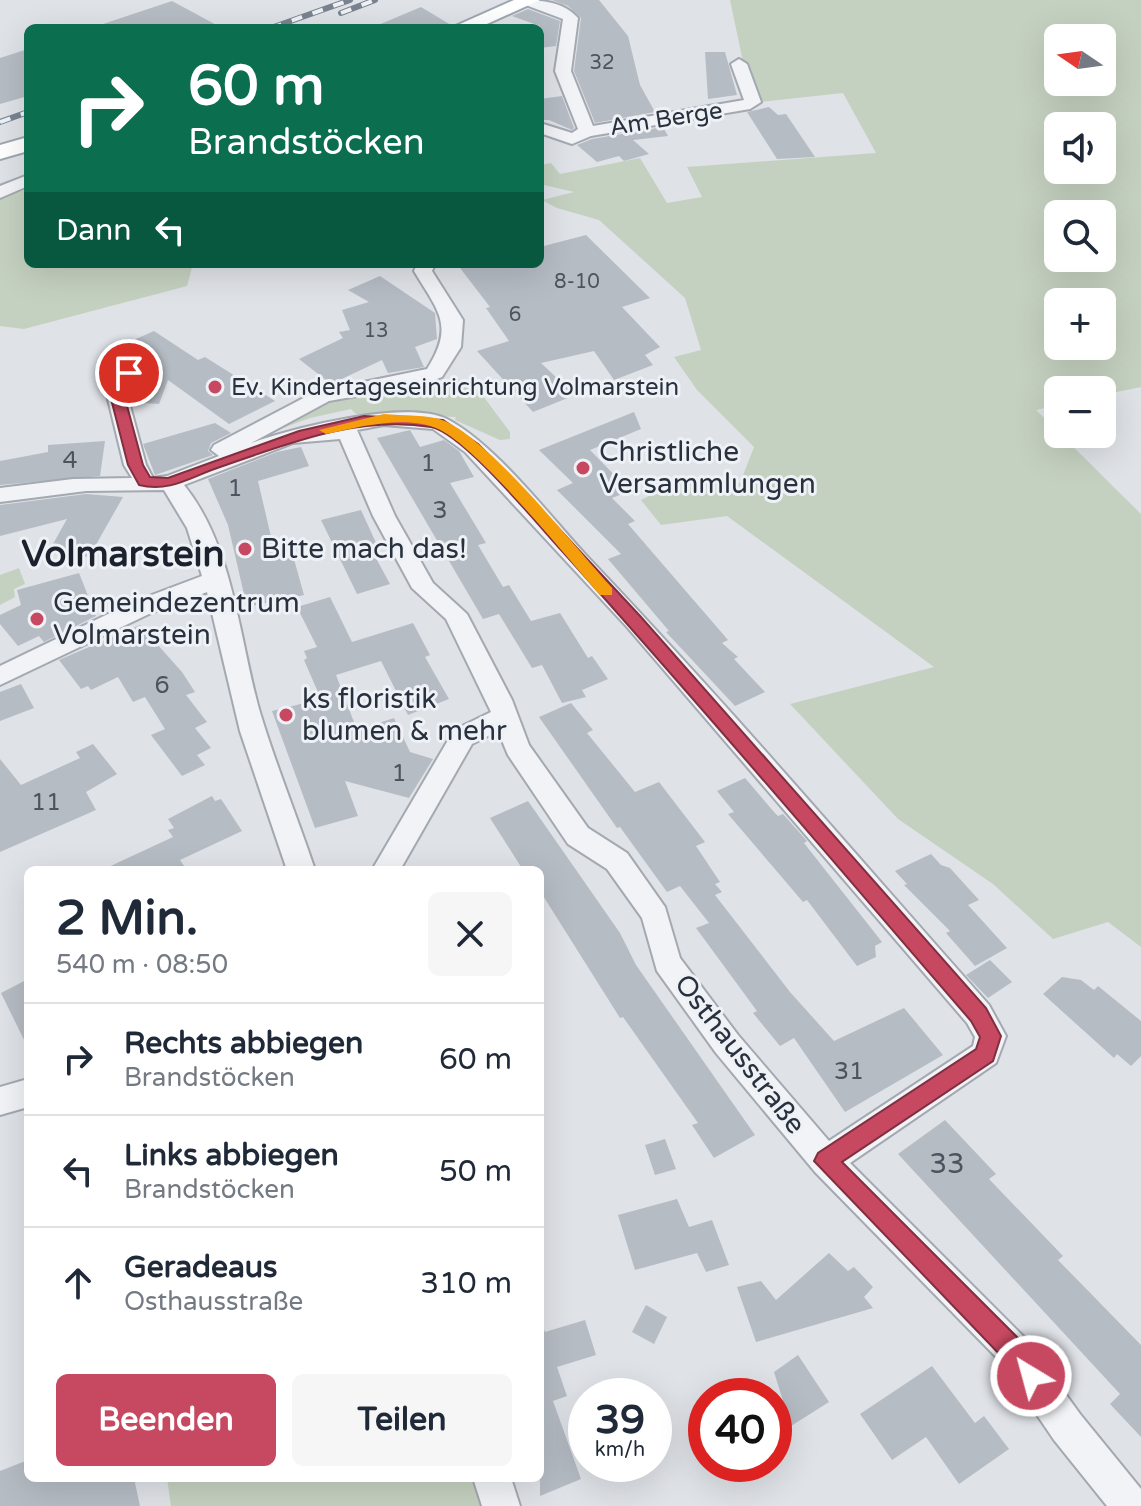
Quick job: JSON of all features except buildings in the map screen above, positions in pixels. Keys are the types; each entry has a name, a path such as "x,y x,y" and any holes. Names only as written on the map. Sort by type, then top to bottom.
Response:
{"main road":[{"path":"471,24 530,1"},
{"path":"0,152 24,145"}],"street":[{"path":"530,1 562,11 571,18 563,71 585,132 572,139 544,129"},
{"name":"Am Berge","path":"585,132 750,104 753,102 739,64"},
{"path":"0,193 24,182"},
{"path":"203,468 251,432 322,396 370,385 424,378 435,373 453,340 453,320 423,271 424,268"},
{"path":"129,373 116,391 135,465 145,482"},
{"path":"0,495 70,486 170,483 203,468 328,429 384,419 438,423 473,447 635,621 978,1014 991,1036 985,1054 826,1161"},
{"name":"Osthausstraße","path":"328,429 349,434 384,516 424,588 455,614 506,716 517,748 578,836 617,861 655,915 667,962 727,1044 826,1161 1013,1350 1067,1427 1131,1506"},
{"path":"170,483 182,492 214,580 253,734 300,866"},
{"path":"0,676 141,608 214,580"},
{"path":"388,866 463,737 506,716"},
{"path":"0,1101 24,1094"},
{"path":"493,1482 501,1506"}],"green space":[{"path":"730,0 1141,0 1141,387 1116,392 1116,376 1044,376 1044,408 1036,410 1044,418 1044,448 1074,448 1141,514 1141,947 1108,922 1053,939 993,884 898,819 790,704 934,667 727,516 661,525 641,500 675,483 740,483 754,447 697,390 674,357 701,350 685,298 599,220 544,201 574,192 544,185 544,164 551,163 560,174 640,158 667,203 702,197 687,167 876,153 843,93 760,102 747,81"},
{"path":"24,190 24,268 192,268 187,286 24,329 0,326 0,198"},
{"path":"458,379 480,392 510,432 510,439 500,440 455,420 456,417 356,414 351,409 310,418 253,439 307,407 375,387"},
{"path":"19,568 25,584 14,589 15,597 0,605 0,575"},
{"path":"168,1482 474,1482 482,1506 171,1506"}],"railway":[{"path":"282,24 350,0"},
{"path":"341,13 375,0"},
{"path":"0,122 24,113"}],"slow traffic":[{"path":"326,430 364,420 407,419 438,423 473,447 505,479 606,592"}],"place":[{"name":"Ev. Kindertageseinrichtung Volmarstein","path":"215,387"},
{"name":"Christliche Versammlungen","path":"583,468"},
{"name":"Bitte mach das!","path":"245,549"},
{"name":"Gemeindezentrum Volmarstein","path":"37,619"},
{"name":"ks floristik blumen & mehr","path":"286,715"}],"district":[{"name":"Volmarstein","path":"123,554"}],"route":[{"path":"129,373 116,391 135,465 145,482 170,483 203,468 304,434 364,420 407,419 438,423 473,447 505,479 575,560 635,621 978,1014 991,1036 985,1054 826,1161 1013,1350 1031,1376"}]}
